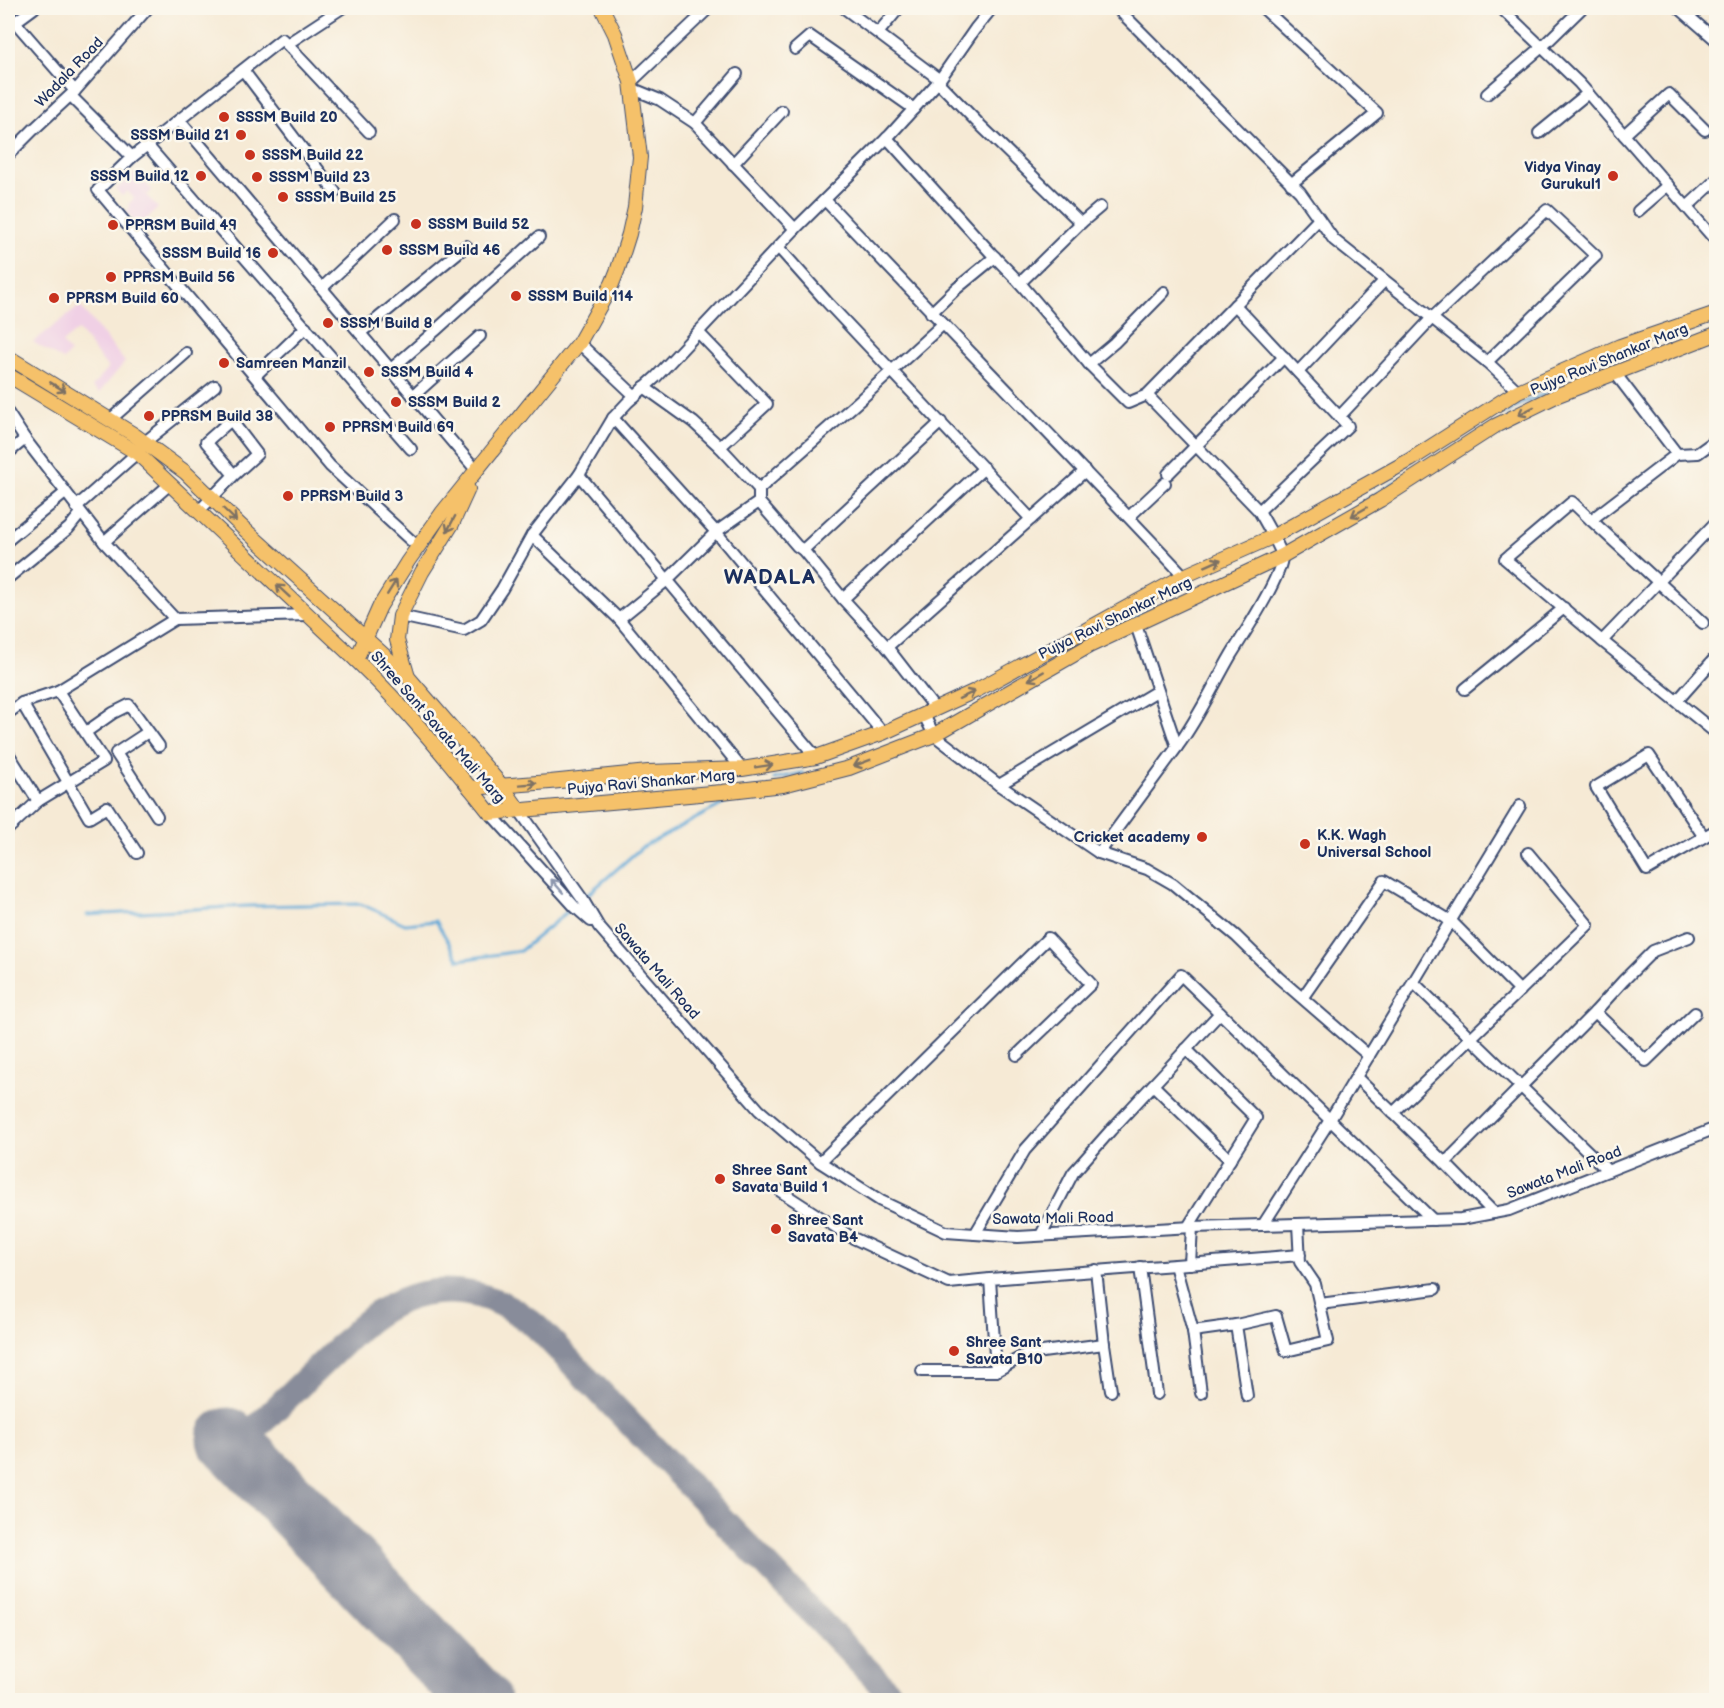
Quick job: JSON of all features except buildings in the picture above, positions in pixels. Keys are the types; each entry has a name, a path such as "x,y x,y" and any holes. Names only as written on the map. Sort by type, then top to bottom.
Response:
{"main road":[{"name":"Shree Sant Savata Mali Marg","path":"490,813 386,689 356,660 380,606 418,547 442,513 579,343 612,284 624,253 635,207 640,157 631,85 615,34 602,8"},
{"path":"470,788 648,772 742,769 816,757 883,733 977,690 1184,576 1272,537 1410,460 1518,391 1620,346 1716,313"},
{"name":"Pujya Ravi Shankar Marg","path":"490,813 722,792 783,784 849,768 934,735 1079,651 1282,556 1380,500 1495,426 1558,394 1716,334"},
{"path":"8,357 111,419 141,448 170,484 356,660"},
{"path":"8,375 185,472 408,677"},
{"name":"Shree Sant Savata Mali Marg","path":"477,471 452,524 422,572 400,616 397,640 408,677 502,786 519,810"}],"street":[{"path":"34,8 11,18 73,94 132,157"},
{"name":"Wadala Road","path":"8,155 73,94 148,8"},
{"path":"288,44 342,8"},
{"path":"709,8 631,85 660,100 695,123 795,229"},
{"path":"844,8 939,81 977,122 1081,223"},
{"path":"878,33 899,8"},
{"path":"400,616 464,630 481,620 502,589 532,535 579,475 614,418 914,109 939,81 992,8"},
{"path":"1117,8 1300,192 1335,240 1487,362 1518,391"},
{"path":"1263,8 1377,113 1291,183"},
{"path":"1501,8 1587,93 1716,241"},
{"path":"1487,94 1542,47 1582,8"},
{"path":"1679,8 1716,40"},
{"path":"795,49 810,36 914,109"},
{"path":"369,132 282,39 132,157 98,190 330,466 418,547"},
{"path":"243,70 335,192"},
{"path":"695,123 737,74"},
{"path":"1539,133 1587,93"},
{"path":"1624,135 1669,94 1705,130"},
{"path":"733,164 782,111"},
{"path":"179,120 477,471"},
{"path":"886,138 1020,283 1089,364 1128,403 1147,395 1319,219"},
{"path":"147,145 411,448"},
{"path":"1687,207 1716,180"},
{"path":"1638,211 1668,185"},
{"path":"825,200 1184,576"},
{"path":"1020,283 1100,207"},
{"path":"1339,417 1432,318 1547,210 1596,256 1487,362"},
{"path":"322,288 395,219"},
{"path":"391,369 539,237"},
{"path":"360,333 466,246"},
{"path":"778,247 1032,519"},
{"path":"931,312 995,257"},
{"path":"1298,372 1384,281"},
{"path":"1089,364 1114,343 1164,292"},
{"path":"1235,305 1348,426 1258,511"},
{"path":"759,489 942,325"},
{"path":"255,376 306,327"},
{"path":"698,332 767,404 720,447"},
{"path":"413,396 480,336"},
{"path":"579,343 635,396"},
{"path":"111,419 186,353"},
{"path":"1129,517 1284,357"},
{"path":"1615,373 1677,454"},
{"path":"8,578 69,528 78,510 141,448 215,386"},
{"path":"644,387 693,422 759,489 759,502 887,647 930,712 934,735 999,785 1099,853 1147,869 1173,884 1236,936 1369,1056"},
{"path":"1099,853 1189,731 1258,612 1278,570 1282,556 1258,511 1147,395"},
{"path":"8,414 104,542 175,619"},
{"path":"614,418 716,532 883,733"},
{"path":"199,511 257,454 231,420 206,442 234,475"},
{"path":"803,550 941,422"},
{"path":"8,453 25,439"},
{"path":"1591,520 1677,454 1698,453 1716,440"},
{"path":"843,598 984,468"},
{"path":"887,647 1085,471"},
{"path":"579,475 816,757"},
{"path":"104,542 170,484"},
{"path":"8,540 65,493"},
{"path":"1702,623 1572,501 1505,559 1716,733"},
{"path":"619,619 667,580 716,532 759,502"},
{"path":"1602,641 1716,522"},
{"path":"532,535 619,619 742,769"},
{"path":"1465,689 1564,608"},
{"path":"8,713 22,703 58,691 175,619 308,615"},
{"path":"1136,625 1177,747"},
{"path":"1677,702 1716,657"},
{"path":"8,829 38,801 104,761 58,691"},
{"path":"999,785 1157,691"},
{"path":"22,703 89,818 107,807 137,853"},
{"path":"86,732 129,705 159,746"},
{"path":"148,732 116,753 157,816"},
{"path":"8,753 38,801"},
{"path":"1704,837 1649,755 1596,787 1647,870 1704,837 1716,830"},
{"path":"1263,1225 1330,1120 1520,806"},
{"name":"Sawata Mali Road","path":"519,810 583,900 598,927 759,1110 820,1162 881,1201 946,1232 1018,1236 1190,1227 1461,1219 1509,1210 1716,1128"},
{"name":"Shree Sant Savata Mali Marg","path":"490,813 574,907 598,927"},
{"path":"1393,1113 1588,925 1528,853"},
{"path":"1303,997 1384,881 1450,921 1520,991"},
{"path":"1445,1163 1653,951 1689,937"},
{"path":"820,1162 1048,938 1091,984 1017,1055"},
{"path":"975,1234 1025,1150 1181,975 1433,1220"},
{"path":"1413,982 1608,1171"},
{"path":"1595,1012 1646,1061 1695,1013"},
{"path":"1041,1235 1073,1173 1220,1013"},
{"path":"1186,1049 1257,1118 1190,1227 1190,1264"},
{"path":"1356,1077 1494,1213"},
{"path":"1153,1085 1230,1160"},
{"path":"780,1191 851,1237 949,1284 990,1278 1300,1255"},
{"path":"1193,1331 1276,1316 1286,1351 1328,1341 1315,1284 1300,1262 1298,1224"},
{"path":"1175,1265 1193,1331 1201,1393"},
{"path":"1140,1267 1157,1394"},
{"path":"1096,1270 1111,1391"},
{"path":"990,1278 996,1371"},
{"path":"1320,1304 1435,1289"},
{"path":"1236,1324 1247,1396"},
{"path":"922,1371 996,1371 1026,1354 1104,1344"}],"shaded area":[{"path":"135,173 152,190 147,195 136,184 158,208 139,226 126,212 134,198 127,191 122,196 116,189"},
{"path":"80,306 125,362 99,393 92,387 108,368 78,330 62,343 70,353 63,360 33,342"}],"waterway":[{"path":"1505,414 1524,402 1545,394"},
{"path":"1358,505 1413,471"},
{"path":"1109,630 1157,607"},
{"path":"774,779 803,773"},
{"path":"585,897 641,848 738,796"},
{"path":"87,915 247,906 361,904 405,924 436,921 459,960 520,951 573,907"}],"taxiway":[{"path":"236,1447 359,1328 381,1311 405,1300 429,1293 453,1292 477,1295 500,1303 523,1316 544,1334 896,1700"}],"runway":[{"path":"228,1439 479,1700"}],"place":[{"name":"SSSM Build 20","path":"224,117"},
{"name":"SSSM Build 21","path":"241,135"},
{"name":"SSSM Build 22","path":"250,155"},
{"name":"SSSM Build 12","path":"201,176"},
{"name":"Vidya Vinay Gurukul1","path":"1613,176"},
{"name":"SSSM Build 23","path":"257,177"},
{"name":"SSSM Build 25","path":"283,197"},
{"name":"SSSM Build 52","path":"416,224"},
{"name":"PPRSM Build 49","path":"113,225"},
{"name":"SSSM Build 46","path":"387,250"},
{"name":"SSSM Build 16","path":"273,253"},
{"name":"PPRSM Build 56","path":"111,277"},
{"name":"SSSM Build 114","path":"516,296"},
{"name":"PPRSM Build 60","path":"54,298"},
{"name":"SSSM Build 8","path":"328,323"},
{"name":"Samreen Manzil","path":"224,363"},
{"name":"SSSM Build 4","path":"369,372"},
{"name":"SSSM Build 2","path":"396,402"},
{"name":"PPRSM Build 38","path":"149,416"},
{"name":"PPRSM Build 69","path":"330,427"},
{"name":"PPRSM Build 3","path":"288,496"},
{"name":"Cricket academy","path":"1202,837"},
{"name":"K.K. Wagh Universal School","path":"1305,844"},
{"name":"Shree Sant Savata Build 1","path":"720,1179"},
{"name":"Shree Sant Savata B4","path":"776,1229"},
{"name":"Shree Sant Savata B10","path":"954,1351"}],"district":[{"name":"WADALA","path":"770,577"}]}
